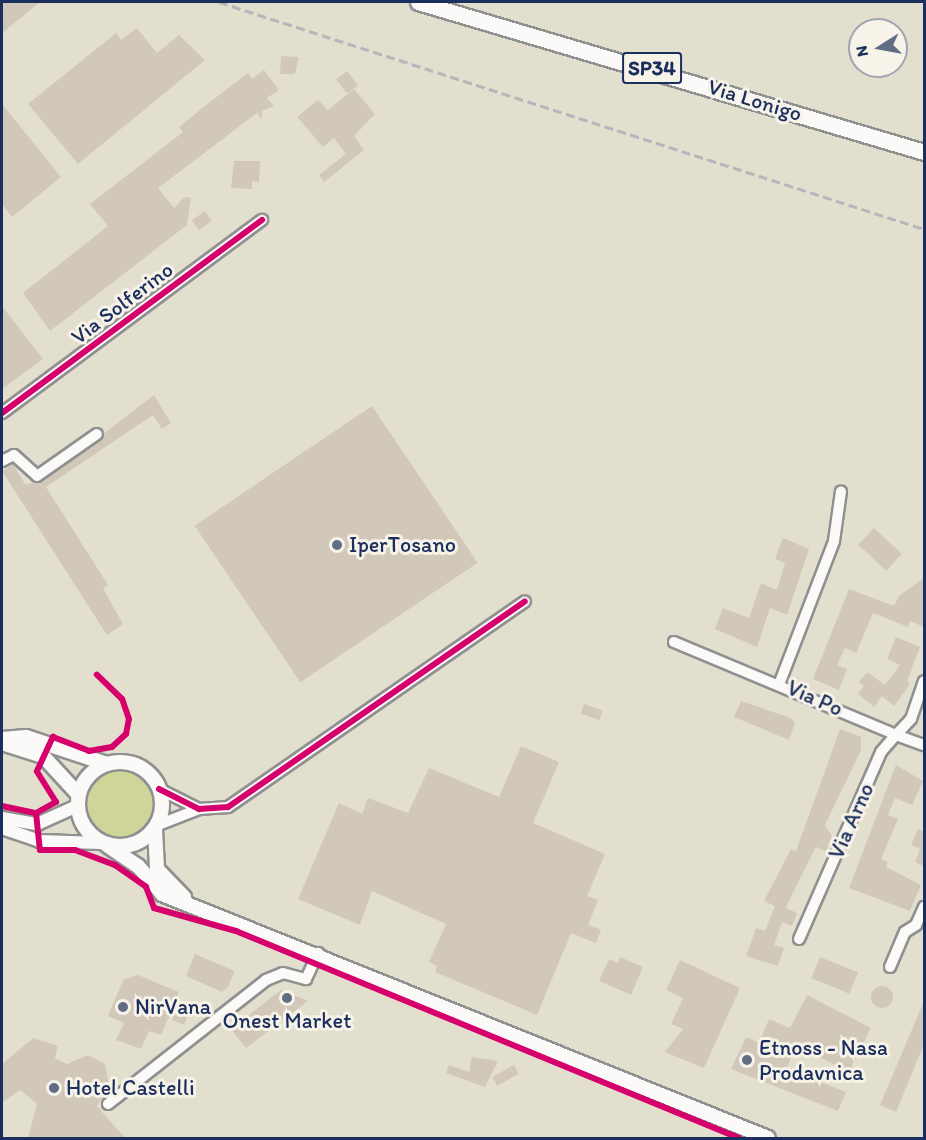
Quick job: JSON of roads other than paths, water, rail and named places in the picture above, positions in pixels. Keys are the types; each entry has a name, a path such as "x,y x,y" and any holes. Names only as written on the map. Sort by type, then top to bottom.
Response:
{"main road":[{"name":"Via Lonigo","path":"418,2 924,152"},
{"path":"2,741 26,737 107,764 139,766 159,789 155,861 163,879 201,908"},
{"path":"2,741 43,756 78,800 82,824 105,844 138,866 162,894 318,953 768,1138"},
{"path":"78,800 92,772 107,764"},
{"path":"105,844 139,843 156,827"}],"street":[{"name":"Via Solferino","path":"2,413 262,220"},
{"path":"2,461 14,454 37,476 97,434"},
{"path":"780,682 834,542 841,491"},
{"path":"156,827 199,809 228,807 525,601"},
{"name":"Via Po","path":"674,642 780,682 896,735"},
{"path":"924,681 911,719 896,735 924,745"},
{"name":"Via Arno","path":"799,939 881,752 896,735"},
{"path":"159,789 199,809"},
{"path":"2,818 37,824 78,800"},
{"path":"2,828 39,841 105,844"},
{"path":"890,967 905,932 916,925 924,907"},
{"path":"108,1104 266,980 283,973 306,979 318,953"}],"railway":[{"path":"219,2 924,229"}],"place":[{"name":"IperTosano","path":"337,545"},
{"name":"Onest Market","path":"287,998"},
{"name":"NirVana","path":"123,1007"},
{"name":"Etnoss - Nasa Prodavnica","path":"747,1060"},
{"name":"Hotel Castelli","path":"54,1088"}]}
